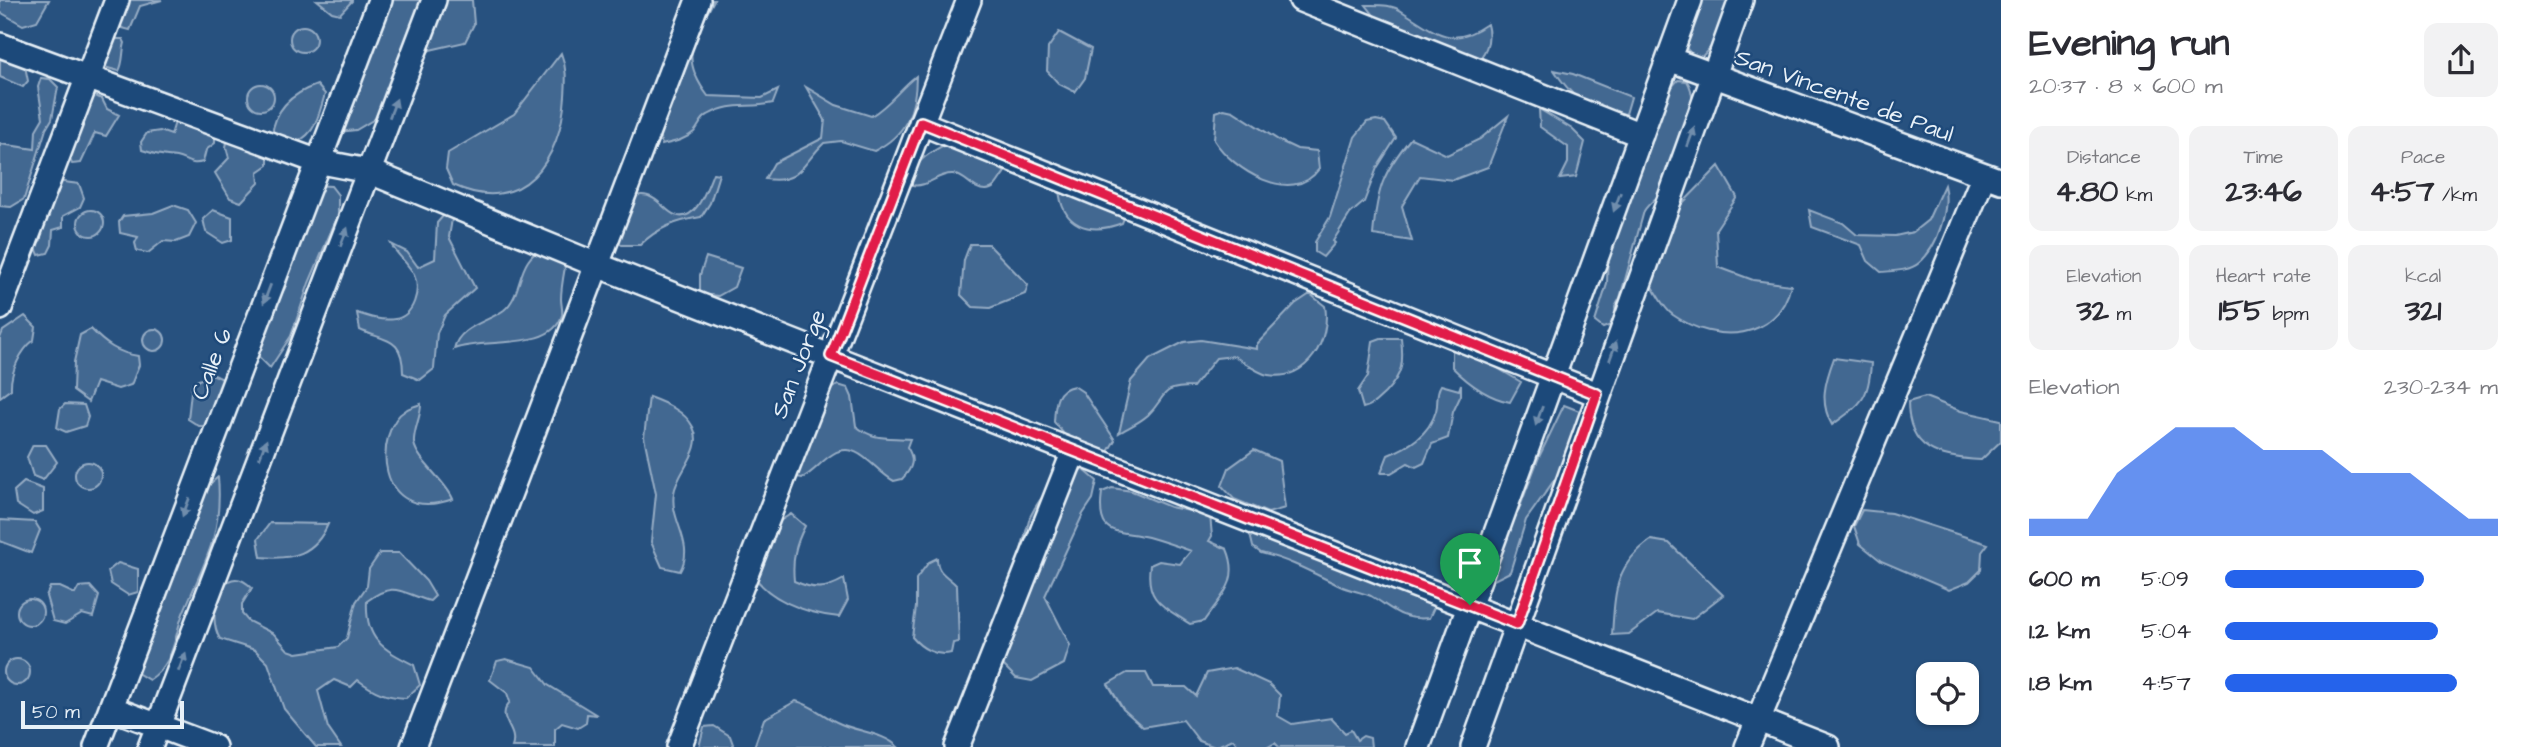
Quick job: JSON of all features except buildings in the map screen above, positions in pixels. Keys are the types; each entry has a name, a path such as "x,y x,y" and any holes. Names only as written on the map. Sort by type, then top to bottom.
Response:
{"street":[{"path":"0,308 117,0"},
{"name":"Calle 6","path":"96,747 316,161 380,0"},
{"path":"154,736 434,0"},
{"path":"412,747 698,0"},
{"name":"San Jorge","path":"679,747 969,0"},
{"path":"1301,0 1641,135"},
{"path":"1418,747 1690,0"},
{"path":"1473,747 1597,394 1741,0"},
{"path":"0,45 316,161 368,171 597,265 1828,747"},
{"name":"San Vincente de Paul","path":"1669,59 1992,178"},
{"path":"921,122 1597,394"},
{"path":"1748,747 1992,178"},
{"path":"957,747 1074,451"},
{"path":"111,708 154,736 214,747"}],"shaded area":[{"path":"0,0 49,0 37,21 23,25 0,12"},
{"path":"126,0 162,0 140,6 130,30 122,28 119,22"},
{"path":"317,0 352,1 340,14 332,12"},
{"path":"385,0 472,0 474,24 465,42 430,50 404,76 388,111 356,130 338,132"},
{"path":"694,0 714,0 695,37 691,59 693,70 708,96 762,98 778,90 773,103 717,111 704,118 691,135 662,145 657,128"},
{"path":"1691,0 1731,0 1717,40 1698,61 1685,47"},
{"path":"1366,5 1399,9 1434,31 1453,37 1474,32 1487,24 1489,37 1486,48 1472,68 1377,19"},
{"path":"303,26 312,30 316,39 312,48 303,52 294,48 290,39 294,30"},
{"path":"1059,32 1091,49 1085,78 1075,92 1059,84 1047,71 1048,48"},
{"path":"115,39 123,39 125,43 119,71 104,67"},
{"path":"561,53 566,79 562,120 546,161 534,176 518,188 499,194 478,193 453,185 446,169 448,153 514,114"},
{"path":"0,59 25,66 28,81 23,87 0,77"},
{"path":"1554,70 1573,74 1631,97 1626,114 1602,110 1584,103 1569,91"},
{"path":"916,76 914,100 907,121 885,145 874,151 841,141 824,143 793,176 777,180 765,179 774,163 823,138 825,120 806,87 836,105 871,116"},
{"path":"41,78 50,79 58,87 52,119 46,129 24,199 11,207 0,206 0,144 35,149 36,130 43,118 38,87"},
{"path":"1678,80 1687,81 1691,91 1691,118 1687,134 1666,187 1644,211 1620,298 1615,307 1616,318 1611,325 1603,328 1595,322 1607,284 1608,245 1660,100"},
{"path":"261,84 270,88 274,97 270,106 261,110 252,106 248,97 252,88"},
{"path":"317,85 325,94 317,121 309,133 286,148 272,135 277,117 293,97"},
{"path":"93,95 102,99 107,109 119,115 106,136 95,133 81,163 72,164 68,154"},
{"path":"1224,109 1233,111 1297,149 1317,151 1319,169 1307,180 1294,185 1263,180 1248,172 1234,162 1214,140 1216,112"},
{"path":"1539,109 1572,129 1585,142 1576,177 1560,179 1568,163 1568,147 1540,127"},
{"path":"1508,116 1488,167 1453,180 1420,176 1402,206 1412,241 1373,235 1379,194 1387,172 1411,138 1447,155 1480,139"},
{"path":"181,118 215,129 215,143 206,150 203,162 192,163 142,150 141,142 147,133 160,131 171,135 175,122"},
{"path":"1367,122 1385,122 1396,138 1377,168 1364,202 1350,214 1333,241 1335,243 1323,257 1315,252 1315,242 1330,217 1355,137"},
{"path":"228,137 268,148 268,165 258,172 259,183 241,202 230,198 215,173 229,158 226,147"},
{"path":"944,145 971,152 1005,172 989,190 977,188 953,174 912,185 917,165"},
{"path":"1719,166 1737,197 1716,229 1718,267 1753,280 1791,285 1784,304 1773,318 1759,327 1743,332 1708,331 1690,325 1670,312 1651,285 1668,218"},
{"path":"713,173 719,174 710,203 701,217 668,226 640,245 622,245 615,240 620,201 646,195 670,212 686,216 698,205"},
{"path":"56,181 79,184 84,198 80,207 63,216 63,227 53,230 52,245 48,253 39,255 35,245 41,240 41,229"},
{"path":"312,185 331,186 338,195 338,215 309,283 291,336 270,368 257,355 268,318 286,286"},
{"path":"1944,185 1945,205 1941,227 1926,256 1911,268 1881,272 1868,261 1861,245 1812,227 1809,210 1843,223 1857,235 1895,236 1913,232 1928,220"},
{"path":"1059,188 1109,212 1127,210 1122,223 1099,228 1079,225 1065,211"},
{"path":"173,205 188,210 196,223 189,237 176,242 163,241 148,253 137,251 135,243 138,237 120,233 119,222 123,216 153,213"},
{"path":"449,209 468,211 452,219 449,237 475,288 445,315 437,333 434,369 420,380 403,373 400,353 392,342 360,330 357,313 375,318 395,319 407,313 416,295 416,281 412,271 391,244 407,252 418,267 435,259 437,223"},
{"path":"91,210 100,214 104,223 100,232 91,236 82,232 78,223 82,214"},
{"path":"213,210 232,217 232,240 223,243 206,232 203,219"},
{"path":"549,243 567,255 561,294 562,315 556,327 531,339 454,349 457,341 468,330 509,305 528,261"},
{"path":"970,244 988,244 1028,285 1025,294 990,308 973,307 961,295 964,260"},
{"path":"706,257 741,268 734,287 718,296 700,294 700,275"},
{"path":"1310,294 1325,306 1326,319 1320,344 1305,365 1295,372 1268,375 1234,356 1216,358 1193,387 1169,391 1148,415 1119,433 1131,381 1150,359 1184,342 1201,340 1257,349 1257,344 1295,304"},
{"path":"25,316 36,327 34,340 17,362 11,389 0,397 0,338 3,331"},
{"path":"91,329 112,347 138,356 139,365 131,385 118,389 96,382 88,402 73,391 74,362 80,335"},
{"path":"150,329 158,329 165,336 165,344 158,351 150,351 143,344 143,336"},
{"path":"1381,338 1401,338 1401,368 1396,380 1385,393 1363,408 1358,391 1368,376 1373,341"},
{"path":"1452,350 1487,362 1521,382 1510,402 1486,393 1458,373 1452,367"},
{"path":"1834,358 1871,363 1868,385 1862,400 1832,425 1826,408 1825,392"},
{"path":"212,374 225,380 217,407 207,426 199,426 188,419 192,383"},
{"path":"1461,384 1461,395 1453,412 1448,438 1432,444 1424,463 1416,467 1408,463 1391,473 1381,473 1388,455 1410,444 1428,427 1436,411 1441,385 1459,390"},
{"path":"838,385 848,388 852,397 856,426 875,436 910,439 907,447 912,463 902,479 894,481 858,453 850,450 833,454 802,478 792,476 829,390"},
{"path":"1074,386 1083,392 1115,440 1106,455 1072,444 1054,422 1060,394"},
{"path":"649,397 680,412 693,427 696,436 693,452 674,493 673,503 685,551 680,571 662,567 651,542 656,494 644,437"},
{"path":"1925,397 1961,411 2001,420 2001,441 1981,460 1952,457 1929,449 1920,441 1909,418 1908,402"},
{"path":"65,404 84,405 88,417 85,426 66,432 57,428 60,409"},
{"path":"421,404 414,438 416,450 453,499 427,504 408,500 395,488 388,472 388,436 395,420 408,409"},
{"path":"1564,405 1582,412 1577,448 1526,520 1510,572 1494,580 1475,576 1518,512 1539,457"},
{"path":"33,445 46,445 57,462 43,480 33,476 27,457"},
{"path":"1254,450 1279,461 1285,508 1268,513 1234,499 1222,486 1229,468"},
{"path":"88,462 97,466 101,475 97,484 88,488 79,484 75,475 79,466"},
{"path":"1083,469 1097,481 1093,499 1083,514 1045,596 1070,645 1064,664 1032,681 1016,678 1003,665 1005,608 1030,517 1052,487"},
{"path":"218,477 218,515 211,547 184,611 169,657 158,673 149,680 134,671 203,490"},
{"path":"24,482 43,489 43,511 33,515 16,504 14,491"},
{"path":"1112,488 1132,491 1170,507 1210,515 1212,536 1209,541 1227,549 1232,571 1227,588 1204,621 1190,624 1164,607 1153,595 1150,587 1150,565 1159,561 1180,564 1191,551 1148,537 1110,529 1102,517 1101,507 1102,492"},
{"path":"1862,510 1891,513 1988,544 1982,552 1981,570 1969,582 1949,590 1881,561 1860,544 1854,526"},
{"path":"791,514 805,526 795,553 794,581 819,588 844,579 848,600 839,617 800,608 776,597 765,589 750,569 775,524"},
{"path":"0,520 35,522 40,530 31,553 0,541"},
{"path":"270,523 328,524 317,542 302,553 283,557 261,557 258,539"},
{"path":"1249,530 1437,601 1429,618 1404,616 1371,596 1261,553 1253,547"},
{"path":"1651,540 1669,543 1723,595 1692,619 1657,613 1629,634 1612,635 1616,593 1623,570"},
{"path":"380,553 399,553 426,581 435,596 430,601 392,590 367,601 369,625 378,642 414,665 420,685 406,698 380,693 358,680 351,687 334,680 318,691 328,728 341,747 316,747 284,709 268,663 255,650 220,639 214,617 219,593 225,584 232,580 241,580 252,588 242,604 242,614 248,621 274,634 288,650 297,653 338,647 347,638 356,602 367,586 369,569"},
{"path":"937,558 941,571 957,586 959,642 953,643 951,653 945,654 929,651 912,637 916,579 929,562"},
{"path":"118,563 138,569 138,592 128,595 111,584 108,571"},
{"path":"90,586 99,596 93,617 82,614 65,624 53,621 46,596 50,587 60,587 75,594 79,587"},
{"path":"30,599 39,603 43,612 39,621 30,625 21,621 17,612 21,603"},
{"path":"17,659 26,663 30,672 26,681 17,685 8,681 4,672 8,663"},
{"path":"506,659 534,667 548,685 597,715 587,714 586,723 578,728 562,723 555,729 555,747 512,747 512,734 505,719 506,708 510,702 507,693 490,680 497,661"},
{"path":"1234,668 1269,684 1280,695 1278,716 1292,724 1331,718 1345,733 1351,730 1357,740 1363,736 1370,738 1371,747 1279,747 1275,743 1268,747 1239,747 1233,739 1215,747 1199,741 1183,720 1143,727 1123,709 1108,684 1127,673 1146,673 1153,687 1186,687 1196,696 1207,673"},
{"path":"796,701 841,724 879,736 898,747 754,747 764,719"},
{"path":"714,726 730,736 734,747 699,747 704,727"}],"route":[{"path":"921,122 1597,394 1517,624 1470,605 831,356 921,122"}]}
